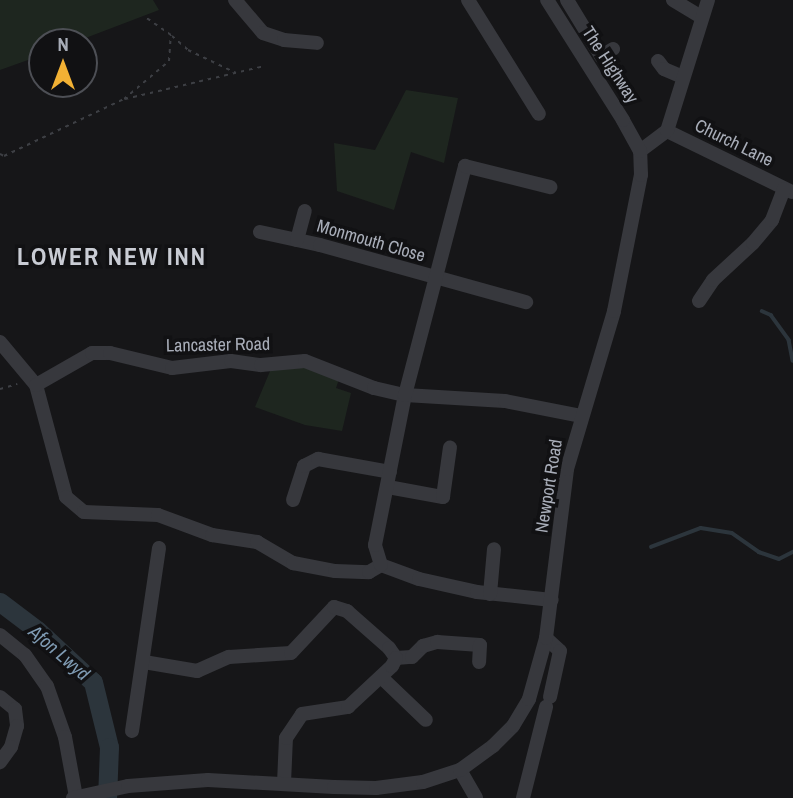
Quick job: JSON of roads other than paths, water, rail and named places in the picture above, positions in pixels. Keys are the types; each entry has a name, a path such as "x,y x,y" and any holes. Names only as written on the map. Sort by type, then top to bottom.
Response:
{"street":[{"path":"236,0 263,33 284,40 317,43"},
{"path":"468,0 538,114"},
{"name":"The Highway","path":"547,0 640,151"},
{"path":"567,0 601,56 613,49"},
{"path":"673,0 700,16"},
{"path":"640,151 667,131 700,16 708,0"},
{"path":"658,61 664,69 683,77"},
{"name":"Church Lane","path":"667,131 789,191 772,220 753,243 713,280 699,301"},
{"name":"Newport Road","path":"75,797 128,786 208,780 376,788 423,782 460,770 493,746 513,726 529,699 546,638 567,469 614,311 641,175 640,151"},
{"path":"381,565 375,545 405,395 433,278 465,166 550,187"},
{"name":"Monmouth Close","path":"297,240 305,211"},
{"name":"Monmouth Close","path":"260,232 526,302"},
{"path":"0,342 34,382 66,498 84,512 158,515 212,535 257,542 293,563 335,571 369,572 381,565"},
{"name":"Lancaster Road","path":"34,382 92,353 110,353 172,368 231,361 261,365 305,361 374,388 405,395 505,401 581,416"},
{"path":"388,487 443,497 450,447"},
{"path":"293,500 304,466 318,459 390,472"},
{"path":"132,731 159,548"},
{"path":"490,594 494,550"},
{"path":"381,565 419,579 490,594 552,600"},
{"path":"144,662 197,671 229,657 291,653 334,607 347,611 396,657"},
{"path":"0,635 25,654 47,686 65,737 75,797"},
{"path":"523,798 560,651 546,638"},
{"path":"396,657 412,657 423,646 447,643 480,645 479,662"},
{"path":"284,783 286,738 302,715 348,707 381,677 396,657"},
{"path":"381,677 426,720"},
{"path":"0,697 15,709 17,726 11,747 0,762"},
{"path":"460,770 475,798"}],"waterway":[{"path":"762,311 771,315 789,340 793,361"},
{"path":"651,547 701,528 732,533 759,552 779,559 793,552"},
{"name":"Afon Lwyd","path":"0,602 37,630 93,682 109,747 107,798"}],"district":[{"name":"LOWER NEW INN","path":"112,257"}]}
